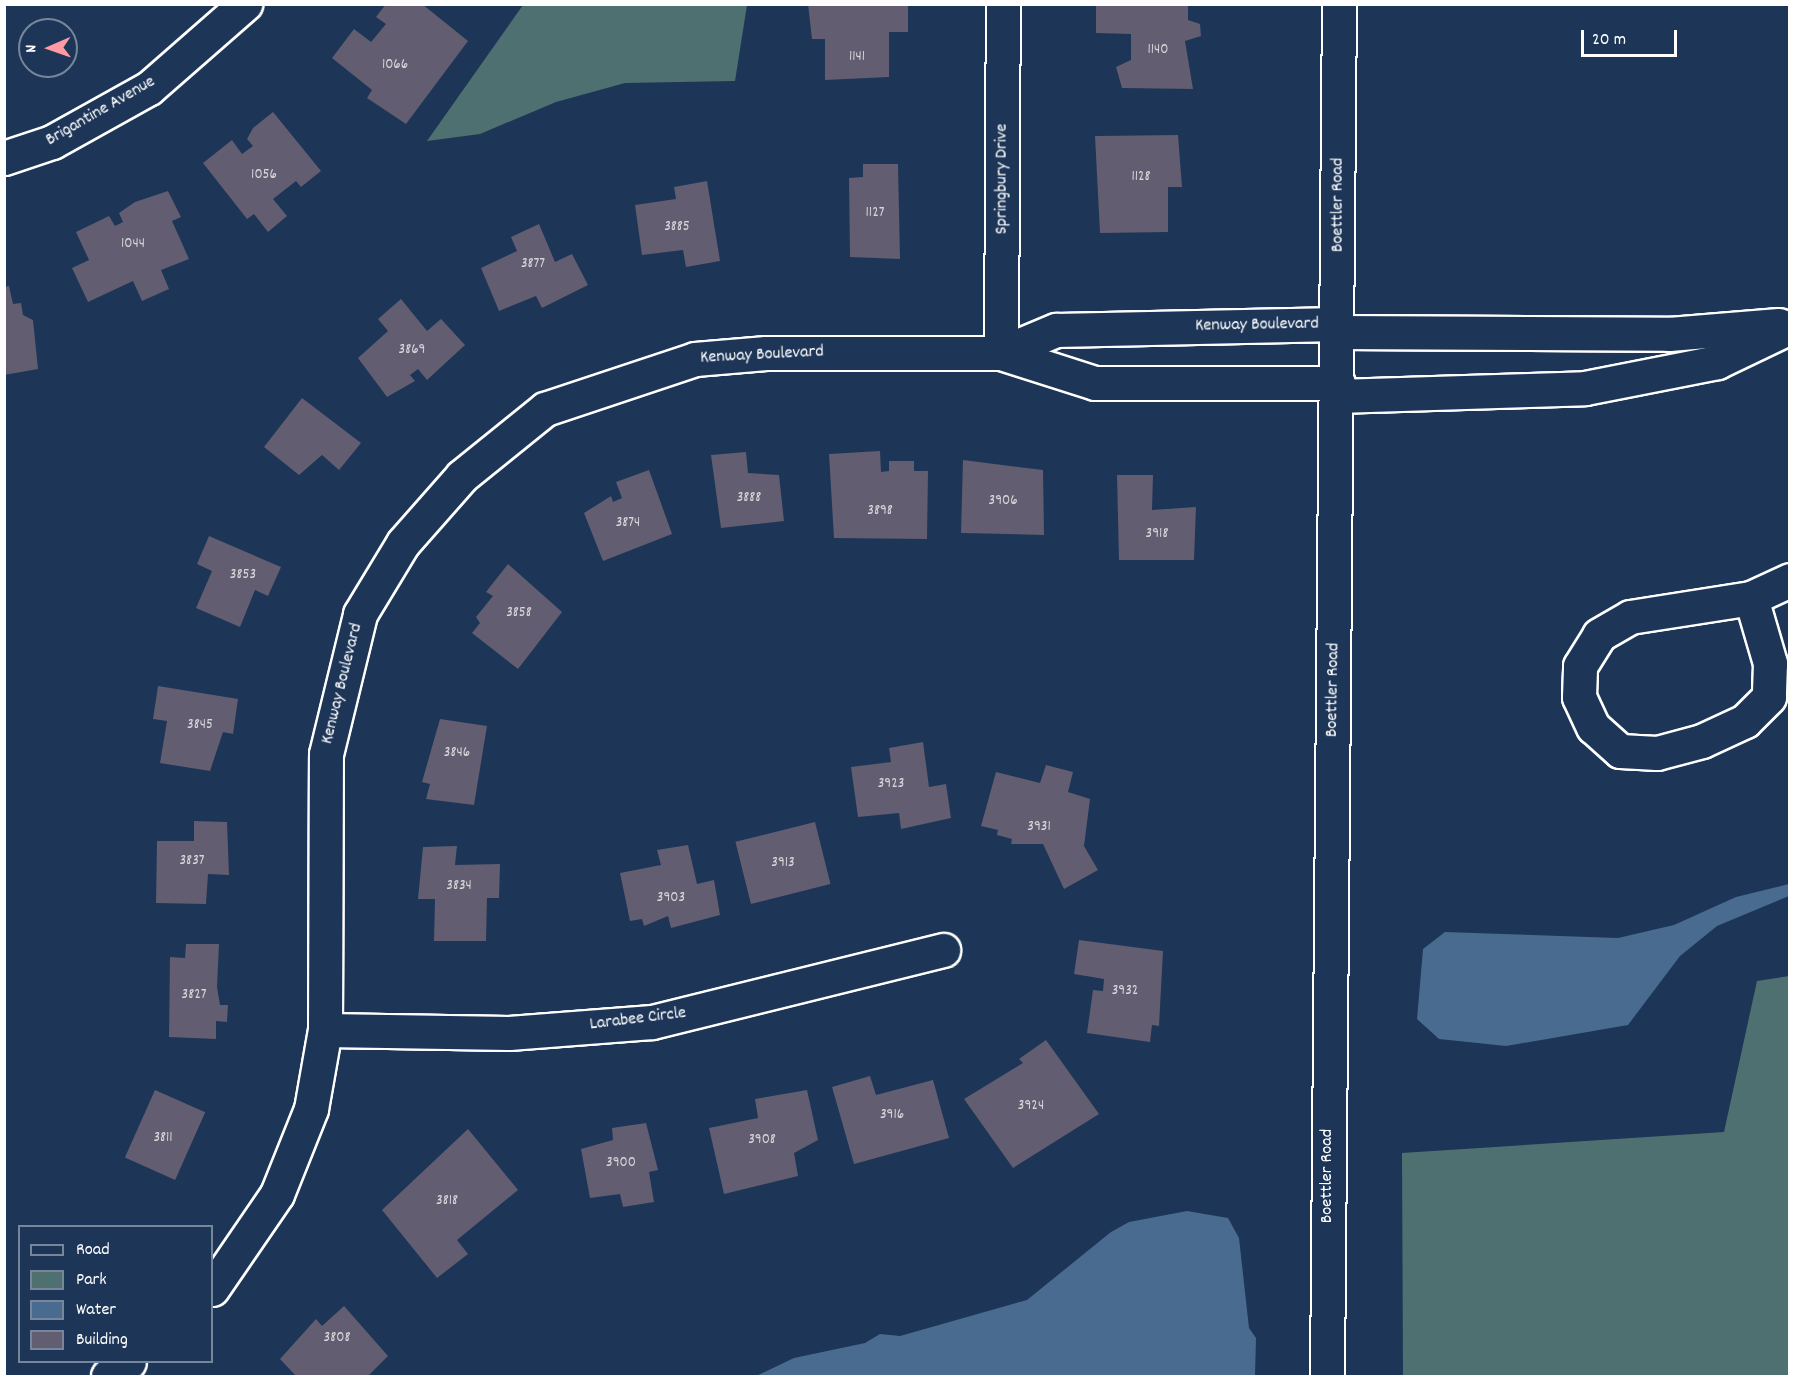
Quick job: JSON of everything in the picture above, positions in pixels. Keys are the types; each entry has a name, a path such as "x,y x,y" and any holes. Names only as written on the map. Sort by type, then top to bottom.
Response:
{"street":[{"name":"Brigantine Avenue","path":"4,158 52,142 149,88 245,4"},
{"name":"Springbury Drive","path":"1001,353 1004,4"},
{"name":"Boettler Road","path":"1327,1377 1338,389 1339,4"},
{"name":"Kenway Boulevard","path":"1001,353 1056,330 1338,328 1669,334 1790,326"},
{"name":"Kenway Boulevard","path":"213,1288 276,1194 311,1109 325,1030 326,754 341,677 360,614 403,543 462,476 545,409 695,359 766,353 1001,353 1095,383 1338,389 1585,388 1717,362 1790,326"},
{"path":"1751,597 1770,663 1769,697 1745,721 1702,741 1657,753 1620,751 1593,727 1579,697 1580,666 1599,635 1630,617 1751,597 1790,580"},
{"name":"Larabee Circle","path":"325,1030 509,1033 652,1022 943,950"},
{"path":"108,1377 128,1363"}],"green space":[{"path":"523,5 747,5 735,81 625,83 556,102 480,134 427,141"},
{"path":"1789,976 1789,1376 1403,1376 1402,1153 1724,1132 1757,981"}],"water":[{"path":"1789,884 1789,896 1717,926 1680,956 1628,1025 1506,1046 1439,1039 1417,1019 1423,949 1445,932 1618,938 1674,925 1736,897"},
{"path":"1187,1211 1228,1218 1239,1238 1249,1328 1256,1338 1255,1376 756,1376 794,1358 865,1343 880,1334 900,1336 1027,1300 1111,1232 1129,1222"}],"building":[{"path":"386,4 422,4 468,41 406,124 367,98 372,90 332,58 354,29 371,42 386,24 376,17"},
{"path":"808,4 908,4 908,32 889,32 889,77 825,80 825,39 812,39"},
{"path":"1096,5 1188,5 1188,20 1200,24 1201,36 1185,41 1193,89 1122,88 1116,67 1131,60 1131,34 1096,33"},
{"path":"273,112 321,171 301,187 296,181 273,199 287,216 268,232 254,214 247,219 203,163 232,140 242,154 253,146 247,139 253,128"},
{"path":"1178,135 1182,187 1168,187 1168,232 1100,233 1095,136"},
{"path":"863,164 898,164 900,259 850,257 849,178 863,177"},
{"path":"707,181 720,261 686,267 683,250 642,255 635,205 676,199 674,187"},
{"path":"168,191 181,217 172,221 189,259 161,270 169,289 142,301 133,281 88,302 72,268 89,260 76,232 109,216 115,226 123,222 119,213 135,202"},
{"path":"539,224 555,262 572,254 588,285 542,308 536,296 499,311 481,268 517,251 511,237"},
{"path":"9,286 13,304 21,303 23,315 33,320 38,369 4,375 4,287"},
{"path":"401,299 427,331 441,319 465,345 427,380 418,369 410,375 415,381 387,397 358,358 388,331 378,319"},
{"path":"302,398 361,443 339,470 322,455 299,475 264,447"},
{"path":"880,451 881,472 889,471 889,461 914,461 914,471 928,471 927,539 834,538 829,454"},
{"path":"746,452 748,473 779,475 784,521 721,528 711,455"},
{"path":"963,460 1043,470 1044,535 961,533"},
{"path":"649,470 672,534 603,561 584,513 611,496 613,502 622,498 616,482"},
{"path":"1117,475 1153,475 1152,510 1196,507 1194,560 1119,560"},
{"path":"209,536 281,567 268,596 255,590 240,627 196,608 212,571 197,564"},
{"path":"508,564 562,612 518,669 472,633 480,623 476,617 493,596 486,592"},
{"path":"158,686 238,699 233,734 223,732 210,771 160,763 167,721 153,719"},
{"path":"440,719 487,726 474,805 426,799 430,784 422,782"},
{"path":"923,742 929,787 946,784 951,818 901,829 899,813 858,817 851,767 891,762 889,748"},
{"path":"1046,765 1073,772 1068,792 1090,799 1084,846 1098,870 1064,889 1043,844 1011,844 1012,839 997,835 998,830 981,826 996,772 1040,783"},
{"path":"194,821 227,822 229,875 208,874 206,904 156,903 157,841 194,841"},
{"path":"815,822 830,884 751,904 735,842"},
{"path":"688,845 697,884 714,880 720,915 671,928 668,916 644,926 642,919 630,921 620,873 661,865 657,850"},
{"path":"457,846 455,865 500,864 499,898 487,898 486,941 434,941 435,899 418,899 423,847"},
{"path":"1079,940 1163,951 1159,1026 1152,1025 1150,1042 1087,1033 1093,990 1103,991 1104,979 1074,974"},
{"path":"186,944 219,944 217,987 220,1005 228,1005 227,1022 216,1021 216,1039 169,1037 170,957 185,958"},
{"path":"1046,1040 1099,1114 1013,1168 964,1099 1023,1063 1019,1059"},
{"path":"870,1076 876,1095 933,1080 949,1138 854,1164 832,1087"},
{"path":"155,1090 205,1112 175,1180 125,1158"},
{"path":"807,1090 818,1140 794,1153 798,1176 724,1194 709,1128 758,1118 755,1099"},
{"path":"646,1123 658,1170 649,1172 654,1202 623,1207 620,1194 590,1198 581,1149 613,1140 612,1128"},
{"path":"468,1129 518,1190 457,1240 468,1254 437,1278 382,1210"},
{"path":"344,1306 388,1356 368,1376 296,1376 280,1359 316,1319 322,1326"}]}
